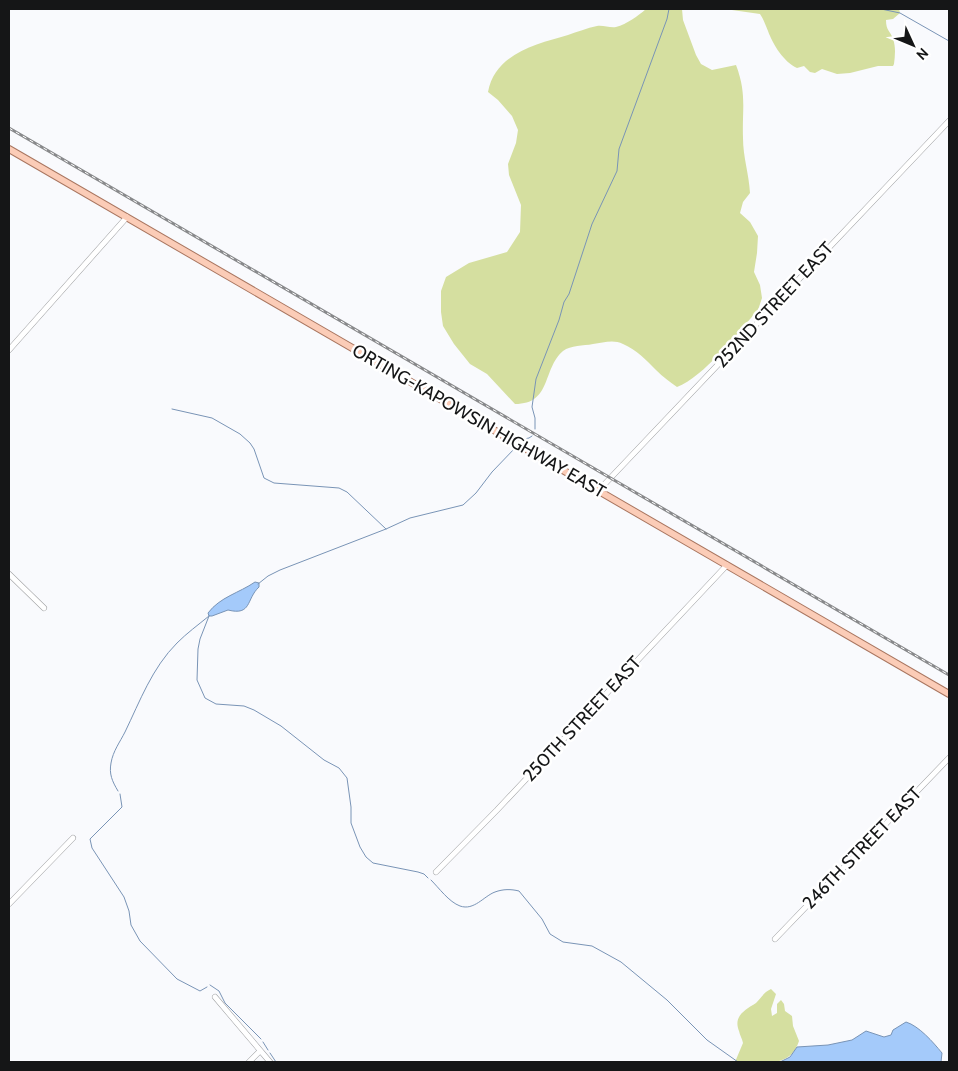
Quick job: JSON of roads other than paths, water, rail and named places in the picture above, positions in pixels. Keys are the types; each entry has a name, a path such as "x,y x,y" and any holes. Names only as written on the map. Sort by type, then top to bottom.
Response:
{"main road":[{"name":"ORTING-KAPOWSIN HIGHWAY EAST","path":"9,149 949,694"}],"street":[{"name":"252ND STREET EAST","path":"599,490 949,121"},
{"path":"9,350 127,217"},
{"name":"250TH STREET EAST","path":"436,872 497,810 727,565"},
{"path":"9,574 44,608"},
{"name":"246TH STREET EAST","path":"775,939 949,758"},
{"path":"9,904 73,838"},
{"path":"215,997 270,1062"},
{"path":"249,1062 260,1051"}],"water":[{"path":"255,582 259,583 259,587 245,609 241,611 228,610 209,616 208,613 218,603"},
{"path":"906,1022 921,1031 942,1053 941,1062 780,1062 790,1057 797,1047 828,1045 852,1040 866,1031 884,1037 891,1035 893,1030"}],"waterway":[{"path":"535,429 532,407 536,379 564,302 569,294 592,224 617,171 619,149 669,9"},
{"path":"881,9 900,13 949,41"},
{"path":"172,409 212,418 240,434 254,449 264,478 274,483 339,488 347,492 386,529"},
{"path":"519,440 532,436"},
{"path":"258,584 280,570 410,518 463,505 476,493 492,472 516,447"},
{"path":"209,616 198,649 197,680 205,698 216,704 244,706 254,710 281,726 324,760 339,768 347,778 351,823 366,857 373,863 418,872 428,878"},
{"path":"118,791 111,774 112,759 147,685 168,653 209,616"},
{"path":"120,794 122,807 90,839 92,848 124,897 131,925 140,941 177,979 200,991 207,987"},
{"path":"431,880 452,901 465,907 474,905 498,891 519,891 542,919 550,934 563,942 592,946 621,962 667,1000 707,1040 738,1062"},
{"path":"210,985 219,991 225,1003 261,1039"},
{"path":"263,1042 268,1050"},
{"path":"270,1053 276,1062"}],"railway":[{"path":"9,128 949,675"}]}
